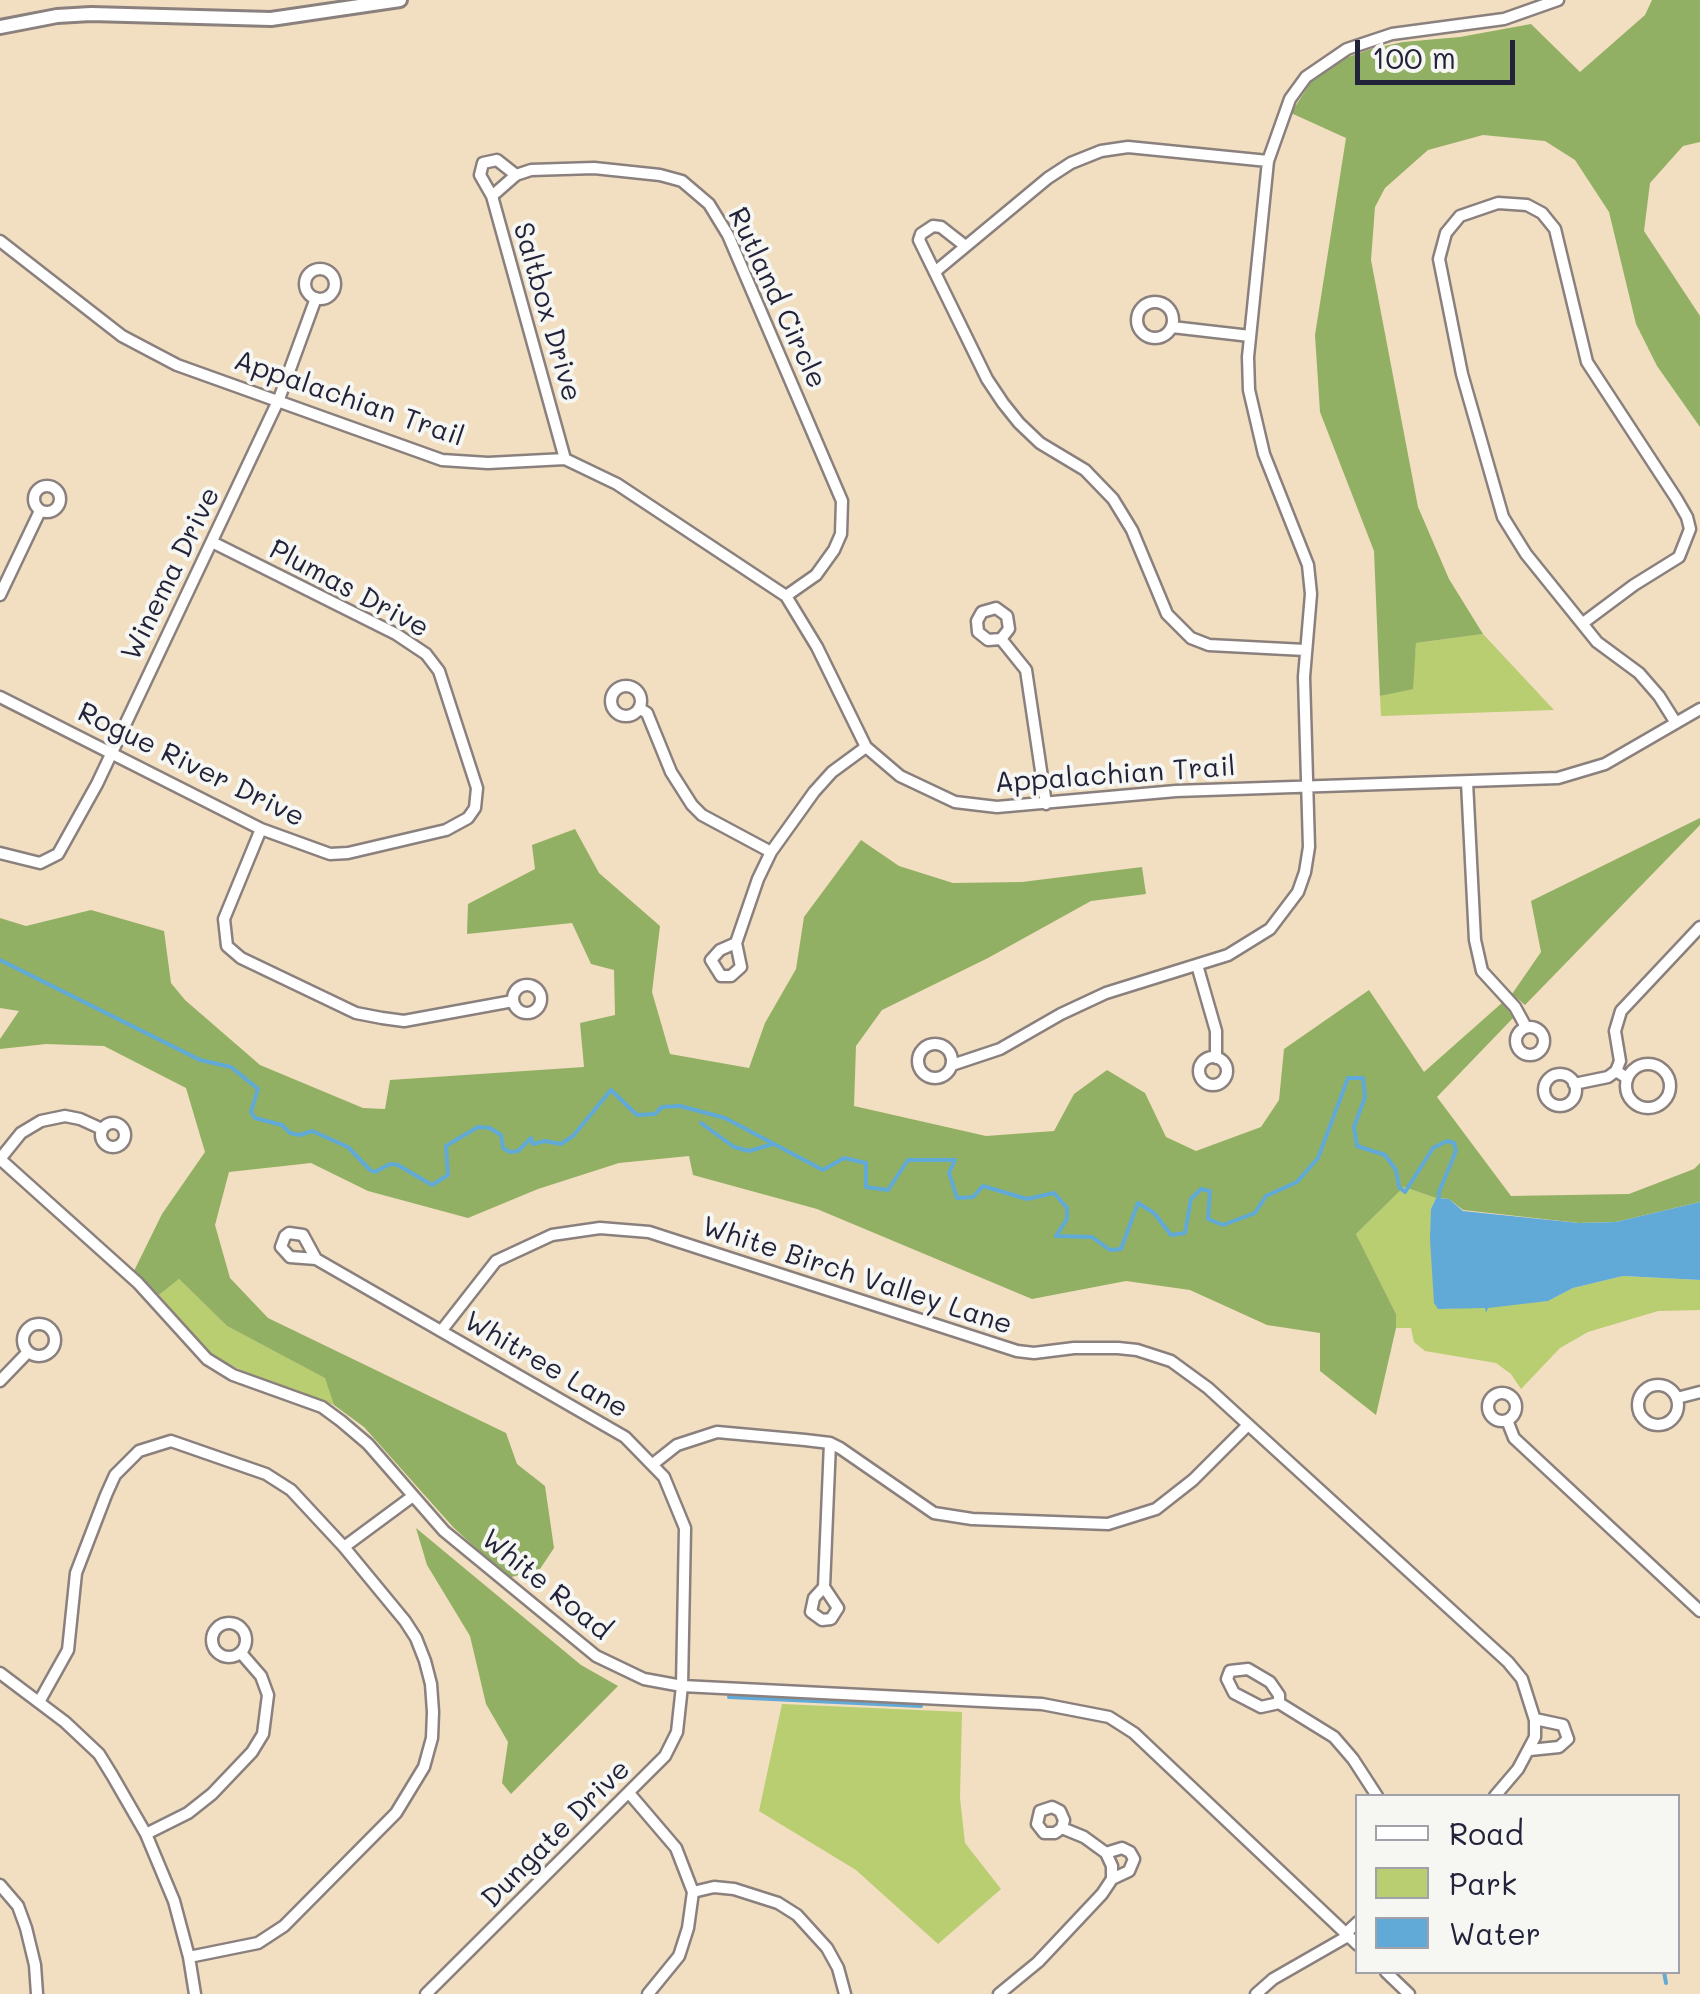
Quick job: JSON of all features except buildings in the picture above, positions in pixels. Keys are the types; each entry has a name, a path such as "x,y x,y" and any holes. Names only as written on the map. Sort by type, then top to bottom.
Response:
{"street":[{"path":"0,27 91,14 271,19 400,0"},
{"path":"952,1064 1000,1049 1106,993 1247,945 1270,928 1298,892 1306,872 1309,847 1304,650 1312,594 1308,565 1264,454 1250,390 1250,336 1268,161 1290,99 1306,77 1346,49 1392,34 1504,19 1558,0"},
{"path":"936,271 1048,178 1071,163 1102,151 1128,147 1268,161"},
{"name":"Rutland Circle","path":"492,196 480,175 483,163 496,160 511,178 531,170 594,168 660,175 682,181 699,193 720,221 842,501 842,534 834,550 816,575 786,596"},
{"name":"Saltbox Drive","path":"511,178 492,196 565,459"},
{"path":"1584,623 1678,557 1688,539 1687,517 1587,362 1555,229 1542,213 1527,206 1483,206 1460,216 1451,226 1440,259 1462,374 1504,516 1526,554 1597,642 1638,673 1676,723"},
{"path":"964,245 941,227 933,226 920,234 922,249 1003,403 1018,424 1040,443 1085,470 1113,498 1132,530 1167,614 1179,629 1209,645 1304,650"},
{"name":"Appalachian Trail","path":"0,240 122,336 177,365 442,460 488,463 565,459 616,484 786,596 817,647 866,747 900,776 955,802 997,807 1176,791 1575,775 1605,764 1700,709"},
{"name":"Winema Drive","path":"0,853 27,862 50,861 58,854 212,542 278,399 316,298"},
{"path":"1172,326 1250,336"},
{"path":"0,595 40,511"},
{"name":"Plumas Drive","path":"212,542 396,634 426,654 439,671 477,788 475,808"},
{"path":"1001,639 1026,670 1046,804"},
{"name":"Rogue River Drive","path":"0,698 262,829 330,854 446,830 468,818 475,808"},
{"path":"640,708 648,713 671,772 692,805 702,815 771,852"},
{"path":"736,943 771,852 832,772 866,747"},
{"path":"1468,782 1475,940 1482,971 1516,1007 1526,1027"},
{"path":"262,829 224,919 228,946 241,958 356,1013 382,1018 404,1021 513,1001"},
{"path":"1574,1084 1608,1077 1616,1071 1620,1061 1615,1031 1621,1011 1700,927"},
{"path":"1197,965 1216,1032 1216,1058"},
{"path":"1656,1066 1669,1082 1667,1094 1654,1106 1640,1106 1630,1098 1628,1078 1636,1067 1656,1066"},
{"path":"1616,1071 1628,1078"},
{"path":"0,1159 22,1133 40,1121 66,1116 102,1129"},
{"name":"White Road","path":"0,1159 138,1284 208,1359 234,1376 322,1407 368,1444 444,1530 596,1656 644,1680 682,1686 1042,1704 1108,1717 1134,1733 1353,1940"},
{"name":"White Birch Valley Lane","path":"442,1330 484,1273 514,1251 576,1229 649,1232 1017,1351 1034,1354 1097,1348 1154,1354 1189,1372 1508,1662 1522,1679 1535,1719"},
{"name":"Whitree Lane","path":"316,1259 589,1413 625,1437 653,1464 676,1502 685,1528 682,1686"},
{"path":"0,1382 28,1352"},
{"path":"1676,1398 1700,1392"},
{"path":"1507,1420 1514,1438 1700,1611"},
{"path":"653,1464 677,1445 717,1432 830,1443 934,1513 972,1519 1108,1524 1156,1509 1193,1480 1248,1426"},
{"path":"39,1702 68,1650 76,1572 115,1474 139,1450 171,1441 266,1474 291,1490 344,1547 416,1638 431,1684 432,1738 424,1766 396,1813 284,1926 258,1943 189,1956"},
{"path":"824,1587 830,1443"},
{"path":"344,1547 413,1496"},
{"path":"146,1834 188,1813 212,1794 252,1752 263,1734 268,1695 261,1676 241,1653"},
{"path":"1279,1703 1270,1682 1248,1668 1230,1671 1227,1679 1234,1694 1260,1707 1279,1703 1334,1738 1376,1794"},
{"path":"0,1673 100,1754 146,1834 174,1902 195,1994"},
{"name":"Dungate Drive","path":"426,1994 665,1756 677,1732 682,1686"},
{"path":"1497,1794 1530,1750 1535,1719 1563,1725 1568,1738 1559,1747 1530,1750"},
{"path":"629,1793 676,1848 694,1892 678,1956 648,1994"},
{"path":"999,1994 1038,1962 1112,1879 1106,1853 1084,1837 1062,1828"},
{"path":"1106,1853 1122,1848 1134,1859 1130,1872 1112,1879"},
{"path":"0,1886 18,1906 26,1928 37,1994"},
{"path":"694,1892 714,1887 734,1889 778,1903 797,1916 827,1948 838,1968 844,1994"},
{"path":"1256,1994 1273,1979 1353,1940"},
{"path":"1388,1974 1409,1994"}],"green space":[{"path":"1652,0 1700,0 1700,142 1683,146 1650,183 1644,231 1700,316 1700,427 1657,366 1636,324 1609,212 1575,160 1545,141 1483,135 1428,150 1385,188 1375,207 1371,260 1418,507 1449,579 1483,634 1416,643 1413,689 1380,696 1374,551 1320,412 1315,335 1346,138 1291,113 1311,82 1340,60 1403,42 1531,24 1580,72 1645,15"},
{"path":"1483,634 1554,710 1381,716 1380,696 1412,688 1416,643"},
{"path":"1700,818 1700,825 1525,1005 1512,994 1541,952 1531,901"},
{"path":"575,829 599,873 660,926 652,992 670,1054 749,1068 765,1023 796,969 804,917 861,840 899,866 953,883 1022,882 1142,867 1146,894 1091,901 882,1010 856,1046 854,1106 986,1136 1054,1131 1074,1094 1107,1070 1145,1093 1166,1137 1196,1151 1261,1127 1279,1100 1284,1049 1369,990 1424,1072 1503,1002 1513,1018 1437,1097 1511,1196 1629,1194 1694,1169 1700,1163 1700,1202 1616,1222 1579,1223 1463,1210 1449,1199 1404,1187 1356,1234 1396,1314 1376,1415 1320,1371 1320,1333 1267,1325 1190,1290 1126,1281 1032,1299 817,1209 693,1175 689,1156 619,1163 538,1189 468,1218 368,1191 311,1163 229,1172 215,1225 230,1278 268,1318 506,1433 517,1464 545,1486 554,1548 540,1569 508,1578 453,1527 364,1427 334,1405 325,1378 227,1326 179,1279 159,1295 134,1271 162,1214 205,1152 186,1088 104,1046 46,1044 0,1049 0,1039 19,1011 0,1008 0,918 26,926 91,910 164,931 171,983 185,1000 260,1065 363,1108 385,1109 390,1080 584,1067 580,1023 615,1015 614,970 591,964 572,923 467,934 468,904 535,869 532,845"},
{"path":"1404,1187 1436,1198 1431,1209 1446,1309 1548,1301 1573,1288 1623,1276 1700,1280 1700,1310 1658,1311 1588,1332 1560,1348 1521,1389 1511,1374 1496,1363 1425,1351 1414,1342 1411,1328 1396,1328 1396,1314 1356,1234"},
{"path":"179,1279 227,1326 326,1378 334,1405 245,1372 218,1359 198,1343 159,1295"},
{"path":"416,1528 581,1665 618,1686 511,1794 502,1783 508,1742 486,1704 470,1636 427,1565"},
{"path":"782,1704 962,1712 960,1798 965,1843 1001,1889 938,1944 856,1870 759,1811"}],"water":[{"path":"1436,1198 1449,1199 1463,1211 1579,1223 1616,1222 1700,1202 1700,1280 1623,1276 1573,1288 1548,1301 1488,1308 1486,1313 1485,1308 1438,1309 1434,1303 1430,1239 1431,1209"}],"waterway":[{"path":"0,960 200,1060 231,1067 258,1089 251,1112 255,1118 282,1125 290,1133 312,1131 348,1147 370,1170 398,1165 432,1185 448,1175 446,1146 478,1127 501,1135 503,1148 510,1152 518,1151 531,1138 533,1144 561,1144 573,1136 611,1090 637,1115 680,1106 725,1118 823,1170 844,1158 866,1163 866,1187 888,1190 908,1160 955,1160 949,1173 957,1198 973,1197 983,1186 1027,1199 1054,1193 1067,1208 1067,1219 1056,1236 1092,1237 1110,1250 1121,1249 1138,1203 1154,1213 1171,1235 1185,1233 1191,1199 1201,1189 1210,1191 1208,1219 1223,1225 1255,1213 1266,1196 1297,1182 1318,1158 1348,1078 1363,1078 1365,1097 1354,1127 1357,1146 1385,1155 1405,1192 1433,1148 1447,1141 1454,1143 1456,1151 1439,1198"},
{"path":"701,1123 734,1147 749,1151 773,1144"},
{"path":"729,1697 921,1706"},
{"path":"1664,1974 1666,1983"}]}
